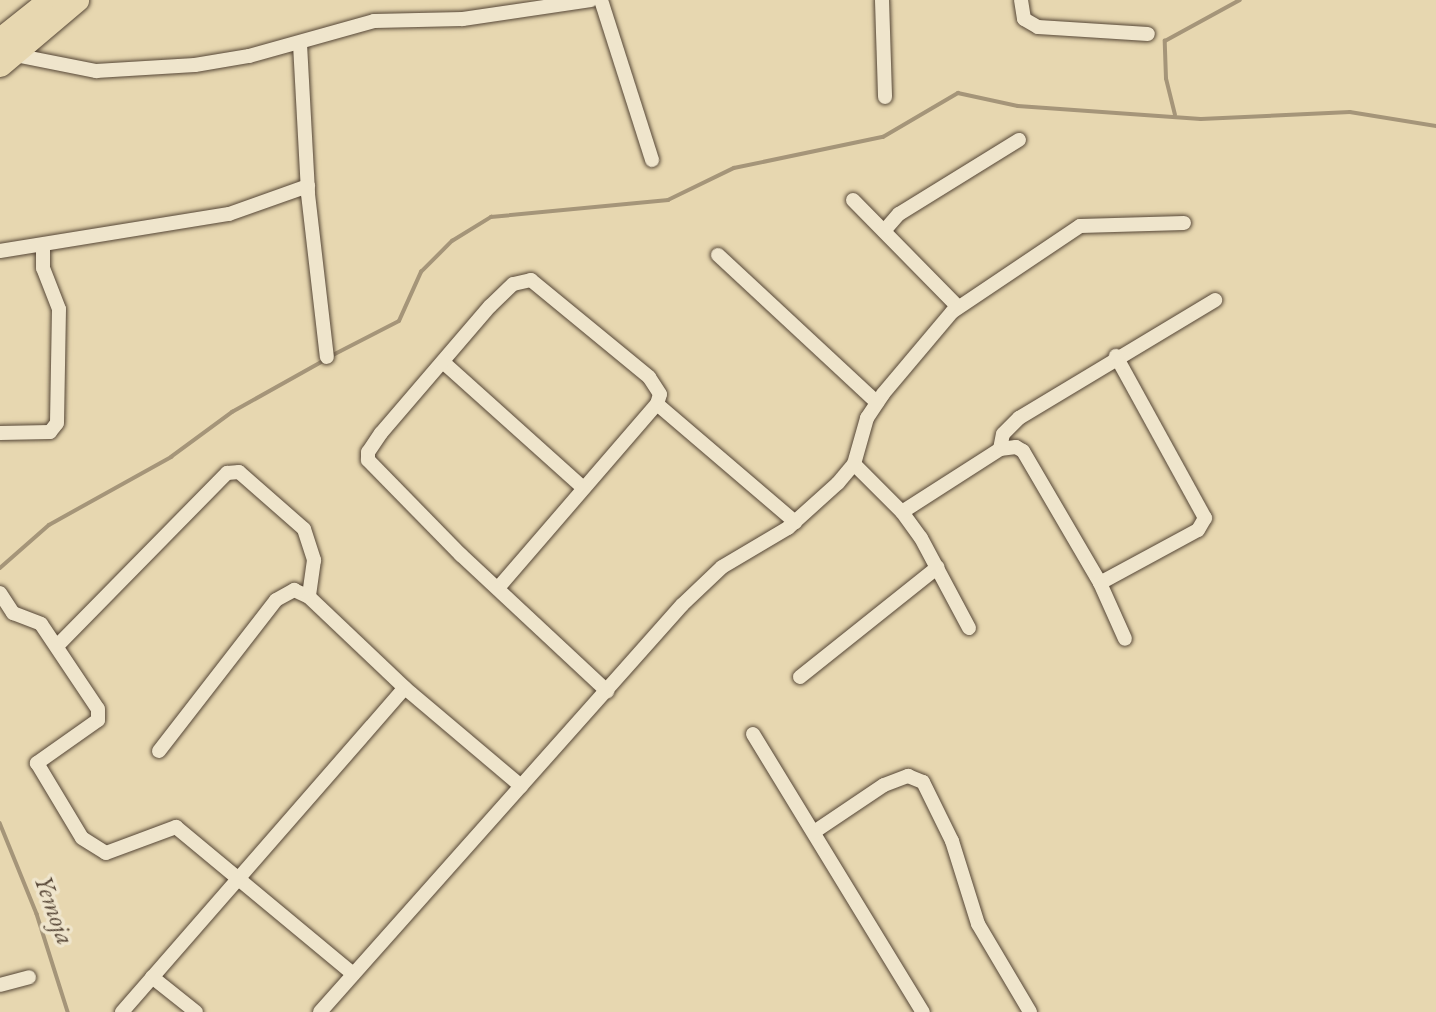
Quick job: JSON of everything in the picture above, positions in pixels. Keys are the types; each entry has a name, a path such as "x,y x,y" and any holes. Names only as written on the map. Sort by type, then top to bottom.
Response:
{"main road":[{"path":"5,53 49,0"},
{"path":"5,53 78,0"}],"street":[{"path":"5,53 71,69 151,69 249,56 300,44 374,21 463,19 591,0"},
{"path":"601,0 652,160"},
{"path":"882,0 885,97"},
{"path":"1021,0 1024,19 1038,27 1147,34"},
{"path":"300,44 307,186 327,357"},
{"path":"884,231 899,214 1019,139"},
{"path":"0,251 229,214 307,186"},
{"path":"853,200 958,307"},
{"path":"320,1012 707,580 795,522 854,464 867,418 958,307 1080,226 1184,223"},
{"path":"0,433 50,432 57,423 59,309 43,268 43,245"},
{"path":"718,255 877,403"},
{"path":"498,588 582,487 657,404 660,394 655,382 531,280 507,289 376,440 368,460 498,588 607,691"},
{"path":"1000,449 1003,434 1019,418 1116,356 1215,299"},
{"path":"1100,583 1198,530 1205,518 1116,356"},
{"path":"444,363 582,487"},
{"path":"657,404 795,522"},
{"path":"902,512 1000,449 1016,447 1023,451 1100,583 1125,639"},
{"path":"854,464 902,512 938,567 969,628"},
{"path":"57,646 227,473 239,472 304,529 314,560 309,597"},
{"path":"800,677 938,567"},
{"path":"159,751 276,600 287,590 309,597 405,688 521,786"},
{"path":"0,593 13,613 41,624 100,716 37,763 82,838 106,853 176,827 239,876 353,974"},
{"path":"122,1012 405,688"},
{"path":"753,734 923,1012"},
{"path":"814,832 884,785 908,776 923,782 952,841 978,924 1030,1012"},
{"path":"0,985 29,976"},
{"path":"152,977 196,1012"}],"waterway":[{"path":"1175,115 1166,79 1165,41 1240,0"},
{"path":"331,356 399,321 421,272 452,241 491,217 668,200 734,168 883,137 958,93 1018,106 1201,119 1350,112 1436,126"},
{"path":"0,568 49,525 171,457 232,412 325,360"},
{"name":"Yemoja","path":"0,823 37,914 68,1012"}]}
